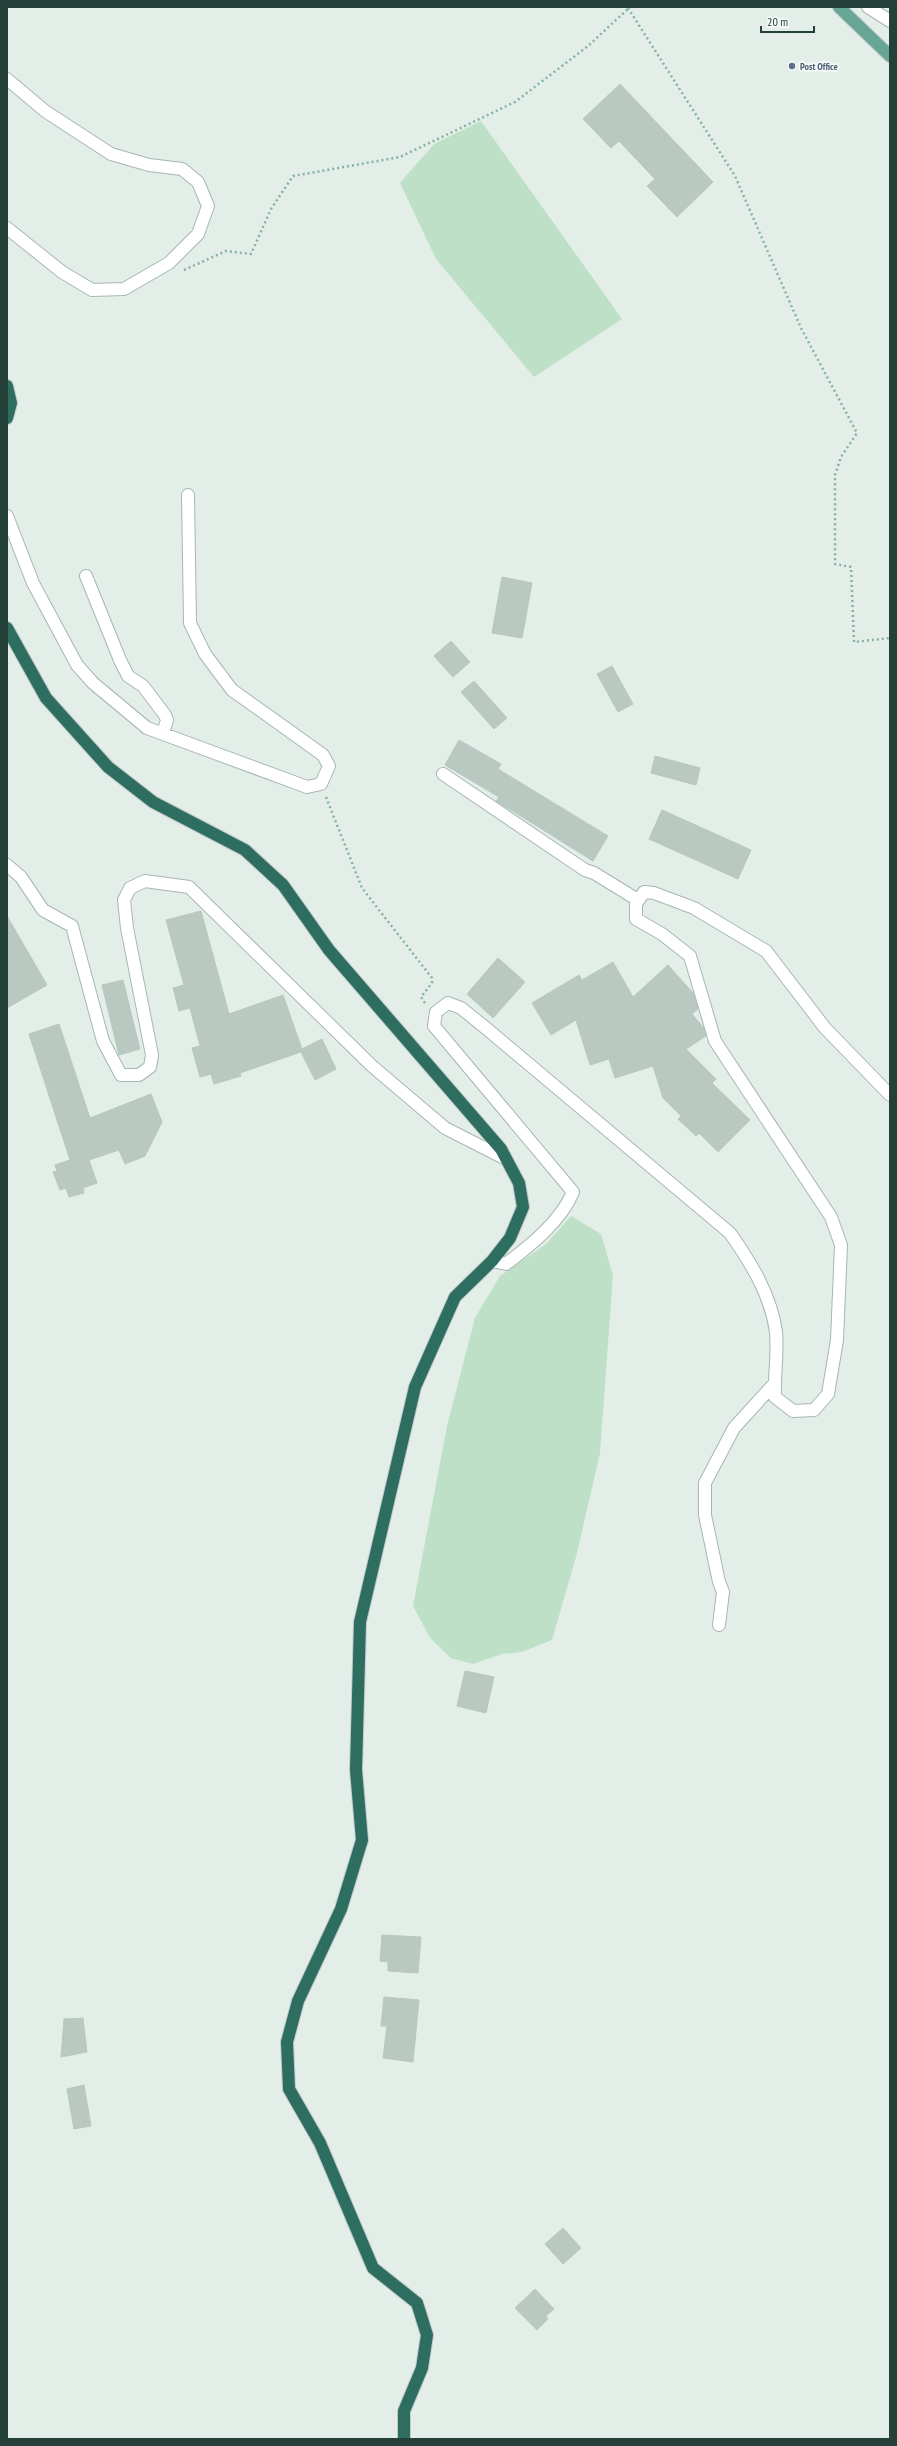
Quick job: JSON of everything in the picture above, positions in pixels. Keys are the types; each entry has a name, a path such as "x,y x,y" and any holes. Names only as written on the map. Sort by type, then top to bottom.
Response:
{"highway":[{"path":"7,386 11,403 7,418"},
{"path":"7,628 46,698 108,768 153,802 246,850 283,885 329,950 501,1149 519,1183 523,1207 510,1238 492,1261 454,1297 415,1387 360,1622 356,1770 362,1840 341,1909 298,2001 287,2042 289,2089 320,2143 373,2268 417,2303 427,2335 422,2368 404,2411 404,2439"}],"main road":[{"path":"838,7 890,56"}],"street":[{"path":"868,7 890,21"},
{"path":"7,79 45,111 111,154 149,165 182,169 198,182 208,206 198,234 169,263 124,289 92,290 62,272 7,228"},
{"path":"7,516 33,583 77,665 93,683 147,728 308,787 321,784 329,766 323,754 232,690 205,654 190,623 188,495"},
{"path":"86,576 128,676 143,686 165,715 167,720 163,733"},
{"path":"443,774 585,870 594,873 638,900"},
{"path":"7,865 21,877 44,910 72,926 103,1041 121,1075 139,1075 150,1067 152,1055 127,928 124,900 130,888 145,881 189,887 372,1066 445,1128 506,1159"},
{"path":"492,1261 506,1264 524,1250 567,1206 573,1192 554,1167 434,1026 436,1012 448,1003 461,1008 730,1232 753,1266 766,1294 776,1333 774,1384 775,1397 793,1411 814,1410 828,1394 837,1340 841,1245 831,1217 716,1041 690,956 662,934 636,918 636,904 644,892 654,893 694,908 766,951 825,1028 890,1095"},
{"path":"719,1626 723,1592 719,1582 705,1515 705,1483 734,1428 774,1384"}],"path":[{"path":"169,263 177,273 226,251 251,254 271,209 293,176 400,157 515,102 588,46 629,8 735,176 801,328 857,433 841,457 835,475 835,564 851,567 854,642 890,638"},
{"path":"321,784 362,888 432,978 432,983 421,997 436,1012"}],"green space":[{"path":"481,121 622,319 534,377 436,259 400,183 434,144"},
{"path":"571,1216 601,1234 613,1275 600,1453 576,1557 552,1640 522,1652 502,1654 473,1664 451,1658 430,1638 413,1606 447,1426 475,1318 500,1276 546,1244"}],"building":[{"path":"620,84 713,182 677,217 647,186 655,179 619,141 611,148 583,119"},
{"path":"502,577 532,583 522,638 492,633"},
{"path":"451,641 470,662 453,677 434,656"},
{"path":"612,666 633,704 618,712 597,674"},
{"path":"474,681 507,718 494,729 461,692"},
{"path":"459,740 501,764 498,769 608,836 593,861 496,801 499,797 445,765"},
{"path":"655,756 700,768 696,785 651,773"},
{"path":"662,810 751,850 738,879 649,839"},
{"path":"201,911 229,1014 283,995 302,1049 322,1039 336,1069 315,1080 301,1052 240,1073 241,1076 214,1084 211,1074 200,1077 192,1048 200,1046 190,1008 179,1011 173,988 184,985 166,920"},
{"path":"7,916 47,985 7,1008"},
{"path":"498,958 525,982 493,1018 467,994"},
{"path":"613,962 633,997 668,965 693,993 698,1009 692,1014 703,1027 706,1036 686,1049 716,1079 712,1083 750,1120 718,1152 699,1133 696,1136 678,1119 681,1116 663,1098 653,1066 615,1078 609,1059 590,1065 576,1020 551,1035 532,1003 579,975 582,980"},
{"path":"123,980 140,1049 119,1055 102,985"},
{"path":"59,1024 90,1118 151,1094 162,1122 145,1156 125,1164 119,1150 89,1160 97,1183 83,1188 84,1193 69,1197 66,1188 60,1190 53,1172 57,1171 55,1165 70,1160 29,1034"},
{"path":"465,1671 494,1677 486,1713 457,1706"},
{"path":"382,1935 421,1937 418,1973 388,1971 388,1962 380,1961"},
{"path":"384,1997 419,2000 413,2062 383,2058 387,2026 381,2026"},
{"path":"83,2018 87,2052 61,2057 64,2019"},
{"path":"84,2085 91,2126 74,2129 67,2089"},
{"path":"563,2228 581,2248 563,2264 545,2244"},
{"path":"535,2289 554,2309 546,2316 548,2319 537,2330 515,2308"}],"place":[{"name":"Post Office","path":"792,66"}]}
